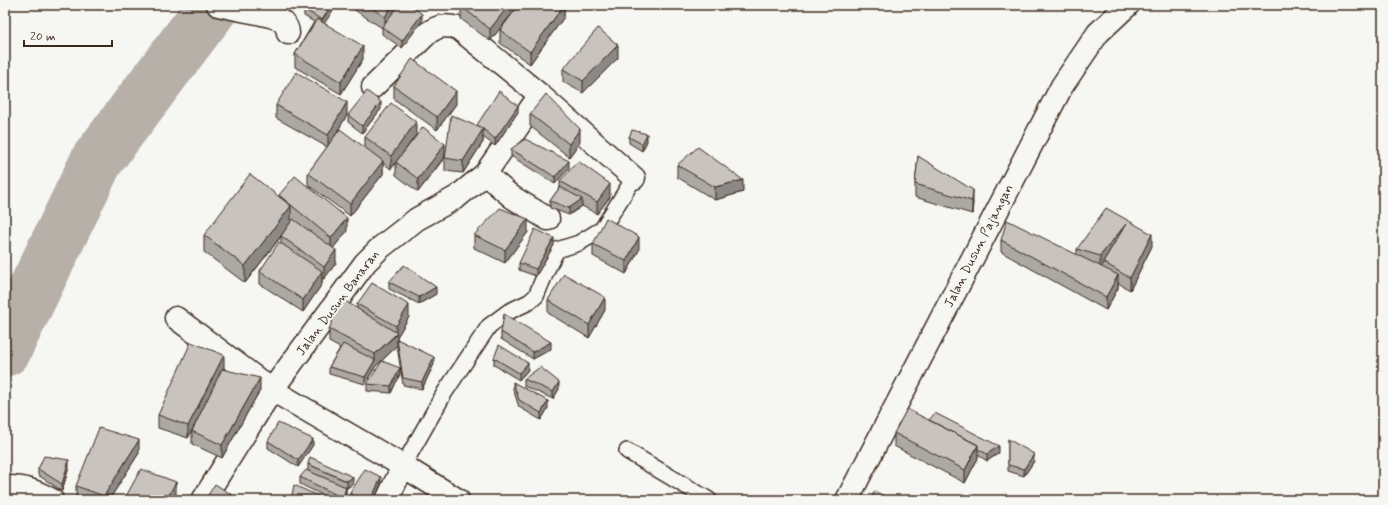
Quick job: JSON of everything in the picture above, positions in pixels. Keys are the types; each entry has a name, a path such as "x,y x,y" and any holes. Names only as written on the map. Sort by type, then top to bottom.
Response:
{"street":[{"path":"218,5 272,16 283,22 288,30 288,33"},
{"name":"Jalan Dusun Pajangan","path":"847,500 1062,86 1098,33 1128,5"},
{"path":"373,87 428,33 438,27 446,25 458,28 540,95 634,178"},
{"name":"Jalan Dusun Banaran","path":"203,500 272,390 365,263 380,248 417,219 457,197 485,174 540,95"},
{"path":"485,174 512,196 548,219"},
{"path":"176,318 272,390 403,466 458,500"},
{"path":"387,500 403,466"},
{"path":"5,487 17,486 33,490 52,500"}],"lane":[{"path":"403,466 446,392 489,326 508,312 530,302 536,296 546,270 558,250 579,243 602,229 634,178"},
{"path":"627,451 709,500"}],"building":[{"path":"307,5 332,5 322,20 304,9"},
{"path":"367,5 392,5 385,17"},
{"path":"399,5 410,5 422,14 402,41 382,27"},
{"path":"509,5 490,29 461,6"},
{"path":"519,5 564,5 530,52 500,30"},
{"path":"317,19 363,46 341,82 295,54"},
{"path":"598,28 618,45 583,81 563,69"},
{"path":"412,59 456,91 437,117 394,86"},
{"path":"296,72 347,102 328,135 276,105"},
{"path":"367,91 381,102 362,126 348,115"},
{"path":"499,91 518,106 495,139 477,125"},
{"path":"546,94 580,129 569,144 530,114"},
{"path":"391,103 416,122 391,156 365,137"},
{"path":"451,115 483,129 463,161 445,158"},
{"path":"423,127 445,144 418,179 396,162"},
{"path":"340,129 383,161 350,204 308,173"},
{"path":"632,130 647,134 642,144 629,137"},
{"path":"525,139 569,161 555,177 511,149"},
{"path":"698,147 743,180 715,187 677,165"},
{"path":"918,156 973,190 972,201 915,184"},
{"path":"578,161 610,184 597,202 560,181"},
{"path":"250,174 291,206 245,266 204,235"},
{"path":"295,176 347,218 331,238 279,195"},
{"path":"560,187 582,199 569,208 550,201"},
{"path":"500,208 528,219 505,250 474,235"},
{"path":"1106,208 1152,234 1130,278 1103,262 1126,224 1100,256 1077,249"},
{"path":"606,218 639,237 626,261 593,244"},
{"path":"293,219 336,250 324,267 281,236"},
{"path":"1007,220 1118,275 1106,297 1001,240"},
{"path":"535,229 554,238 536,269 519,263"},
{"path":"279,242 322,271 303,300 260,271"},
{"path":"404,265 436,287 419,297 389,282"},
{"path":"564,274 605,297 589,325 548,300"},
{"path":"372,283 409,305 396,326 357,304"},
{"path":"342,299 397,333 375,354 329,329"},
{"path":"504,314 551,342 533,352 501,332"},
{"path":"397,339 434,357 422,382 403,378"},
{"path":"191,342 224,355 188,426 158,415"},
{"path":"343,344 375,360 365,377 329,367"},
{"path":"499,345 528,363 519,373 494,358"},
{"path":"382,361 400,368 391,386 367,384"},
{"path":"540,367 559,382 553,392 524,379"},
{"path":"222,369 260,378 222,445 192,431"},
{"path":"513,382 548,401 541,413 519,400"},
{"path":"907,409 978,445 965,470 894,433"},
{"path":"935,413 999,446 987,454 978,449 978,445 929,420"},
{"path":"278,423 313,439 298,460 268,441"},
{"path":"99,428 139,440 104,496 76,486"},
{"path":"1008,439 1034,454 1024,469 1008,465"},
{"path":"44,456 69,460 62,484 38,469"},
{"path":"310,457 353,477 347,481 308,464"},
{"path":"141,469 176,482 166,500 124,500"},
{"path":"365,469 381,477 371,500 361,500 350,493"},
{"path":"306,470 346,487 343,498 300,477"},
{"path":"215,484 240,500 205,500"},
{"path":"294,485 327,500 291,500"},
{"path":"875,491 891,500 870,500"}],"waterway":[{"path":"5,350 97,160 214,5"}]}
